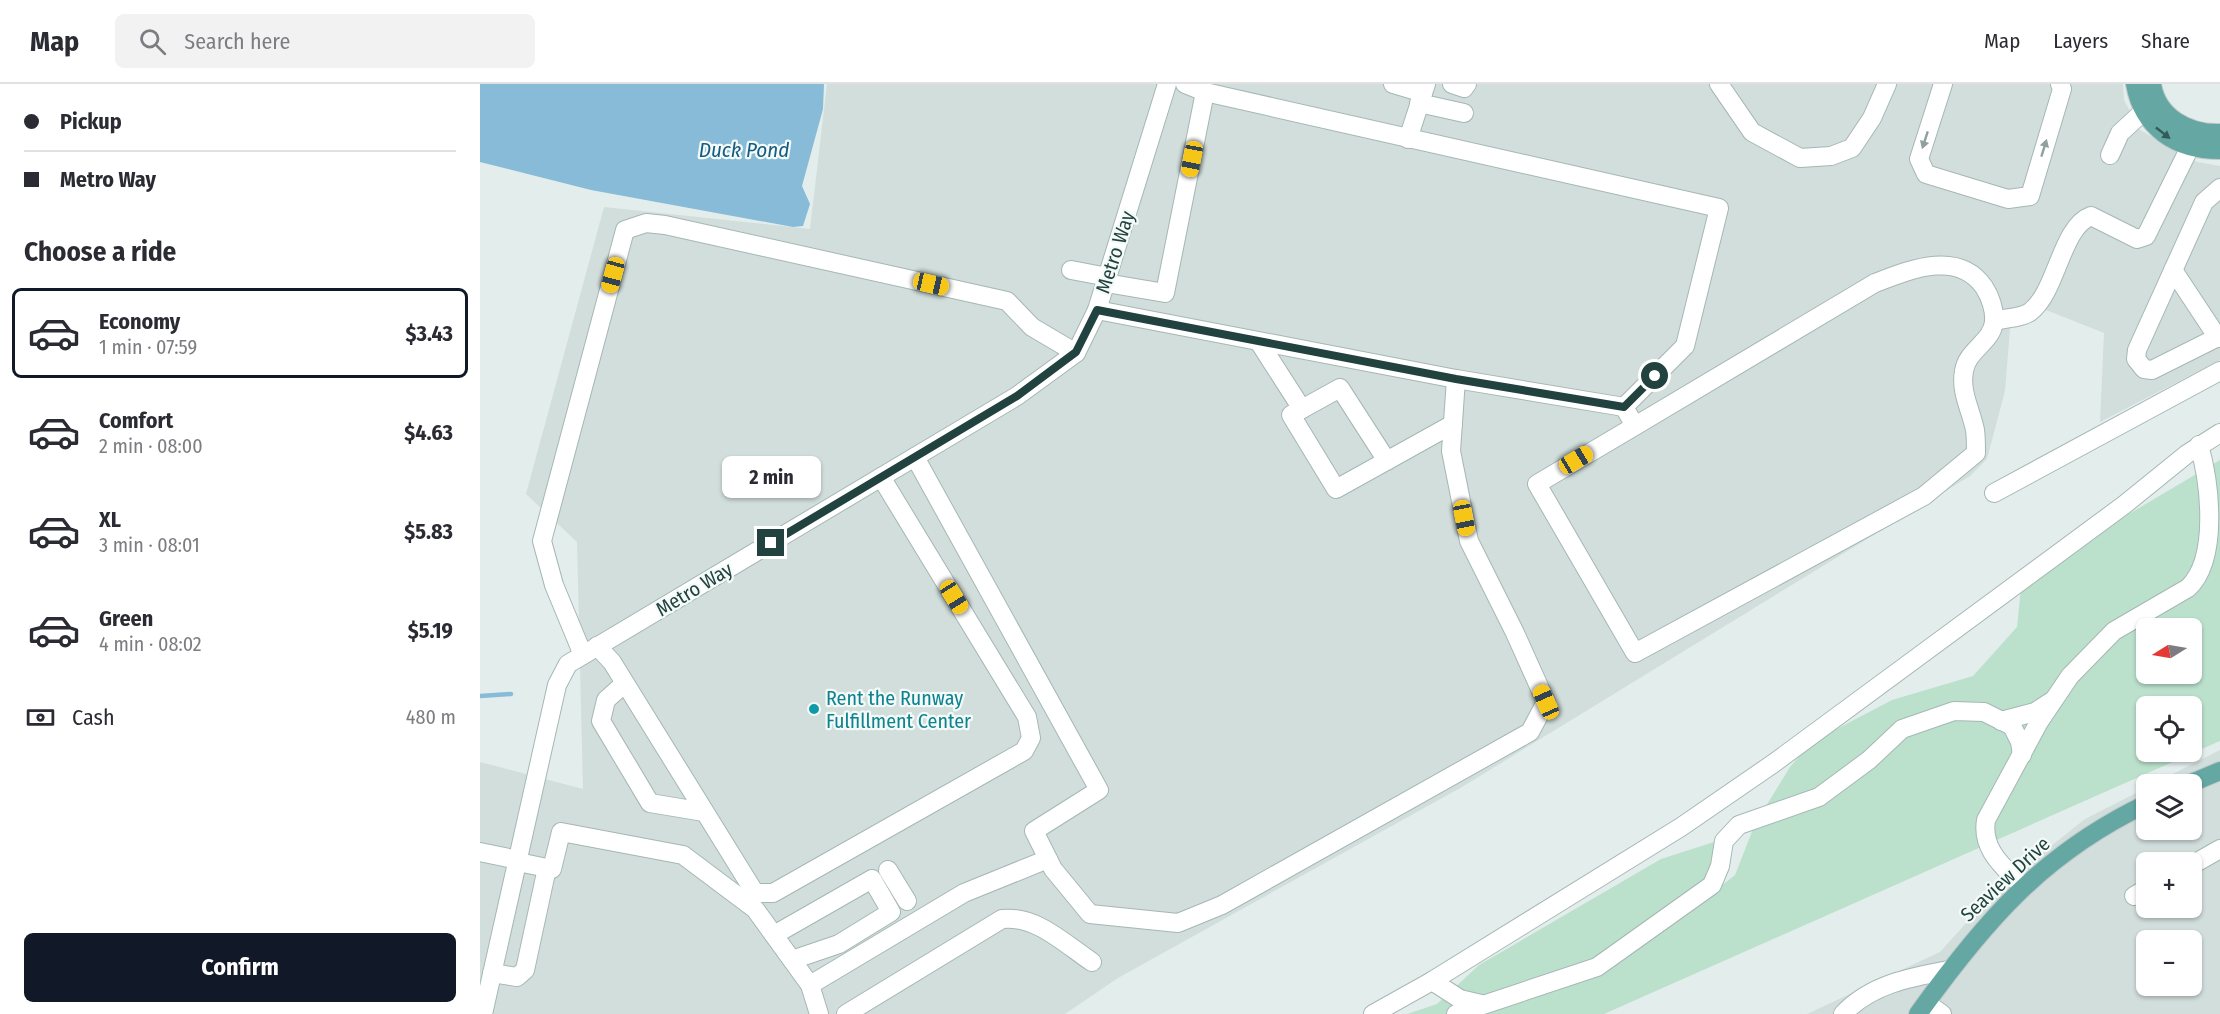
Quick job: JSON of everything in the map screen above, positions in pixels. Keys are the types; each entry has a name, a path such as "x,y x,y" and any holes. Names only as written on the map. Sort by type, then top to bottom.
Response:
{"main road":[{"path":"2135,84 2144,111 2159,130 2173,141 2190,147 2220,150"},
{"path":"2152,84 2160,106 2174,120 2198,131 2220,133"},
{"path":"2202,779 2220,771"},
{"name":"Seaview Drive","path":"1922,1008 1949,970 1994,916 2023,887 2090,835 2136,810"}],"street":[{"name":"Metro Way","path":"483,1014 487,983 518,861 557,685 568,664 1017,396 1076,352 1097,310 1167,84"},
{"path":"1185,84 1205,92 1719,208 1686,346 1624,407"},
{"path":"1393,84 1422,93 1464,113"},
{"path":"1452,84 1464,88 1467,84"},
{"path":"1719,84 1752,132 1800,158 1831,156 1852,148 1872,118 1887,84"},
{"path":"1943,84 1918,159 1926,174 2008,199 2030,196 2062,89 2060,84"},
{"path":"1071,270 1165,293 1205,92"},
{"path":"1408,139 1422,93"},
{"path":"2109,155 2120,133 2144,111"},
{"path":"1994,321 2029,312 2044,293 2075,230 2084,218 2091,216 2137,239 2146,236 2167,198 2190,147"},
{"path":"2173,270 2219,337 2157,369 2144,369 2138,363 2137,350 2173,270 2204,202 2220,188"},
{"path":"881,477 1027,717 1031,738 1024,751 773,893 755,893 612,662 590,650 554,585 542,541 625,230 646,223 665,225 1007,301 1032,327 1076,352"},
{"path":"1936,265 1955,267 1969,272 1979,280 1990,296 1994,321 1990,335 1970,356 1964,369 1962,385 1975,430 1976,453 1924,496 1635,653 1538,484 1635,426 1875,283 1909,269 1936,265"},
{"path":"1097,310 1456,379 1624,407"},
{"path":"1259,342 1302,409"},
{"path":"1994,493 2220,371"},
{"path":"915,457 1099,790 1034,831 1048,859 1090,914 1178,923 1222,905 1530,732 1546,702 1515,633 1468,541 1451,451 1456,379"},
{"path":"1387,461 1340,388 1291,415 1336,489 1387,461 1453,424"},
{"path":"1624,407 1635,426"},
{"path":"1373,1014 1432,981 1681,827 1774,763 2124,505 2199,445 2220,433"},
{"path":"2023,887 1992,854 1984,831 1993,804 2070,676 2114,631 2188,588 2198,578 2205,561 2210,499 2199,445"},
{"path":"624,684 606,700 600,721 650,803 704,812"},
{"path":"2001,721 2035,712 2055,699"},
{"path":"1456,1014 1597,967 1712,885 1720,866 1724,841 1739,825 1819,797 1869,760 1902,729 1954,711 1984,712 2012,726 2020,742 2022,755"},
{"path":"480,852 552,869 561,832 683,855 755,909 810,985 819,1014"},
{"path":"2202,859 2220,849"},
{"path":"810,985 964,893 1048,859"},
{"path":"487,983 517,977 525,970 547,868"},
{"path":"888,870 907,901"},
{"path":"774,935 872,879 891,912 832,946 792,960"},
{"path":"846,1014 1002,919 1029,920 1092,962"},
{"path":"832,946 844,965"},
{"path":"1843,1014 1860,998 1900,979 1949,970"},
{"path":"1432,981 1460,999 1481,1004"},
{"path":"1922,1008 1942,1014"}],"shaded area":[{"path":"827,84 2123,84 2124,100 2140,130 2197,162 2220,166 2220,360 2100,422 2104,333 2036,306 2011,317 2005,391 1987,459 1970,476 1462,787 1118,978 1065,1014 480,1014 480,762 583,789 577,542 526,494 604,207 810,229"},
{"path":"2220,750 2220,1014 1807,1014 1940,952 1997,889 2085,819 2136,793 2136,840 2202,840 2202,774 2173,774 2196,762 2202,762 2202,759"}],"green space":[{"path":"2220,460 2220,741 2202,749 2202,696 2136,696 2136,762 2173,762 2146,774 2136,774 2136,778 1604,1014 1407,1014 1437,1004 1479,965 1661,859 1717,841 1703,900 1735,875 1755,824 1790,767 1812,742 1892,700 1973,676 2017,627 2021,588 2046,563"}],"water":[{"name":"Duck Pond","path":"480,84 824,84 823,109 802,186 810,204 803,226 793,227 591,190 480,162"}],"waterway":[{"path":"480,696 511,694"}],"place":[{"name":"Rent the Runway Fulfillment Center","path":"814,709"}],"route":[{"path":"771,543 1017,396 1076,352 1097,310 1456,379 1624,407 1655,376"}]}
